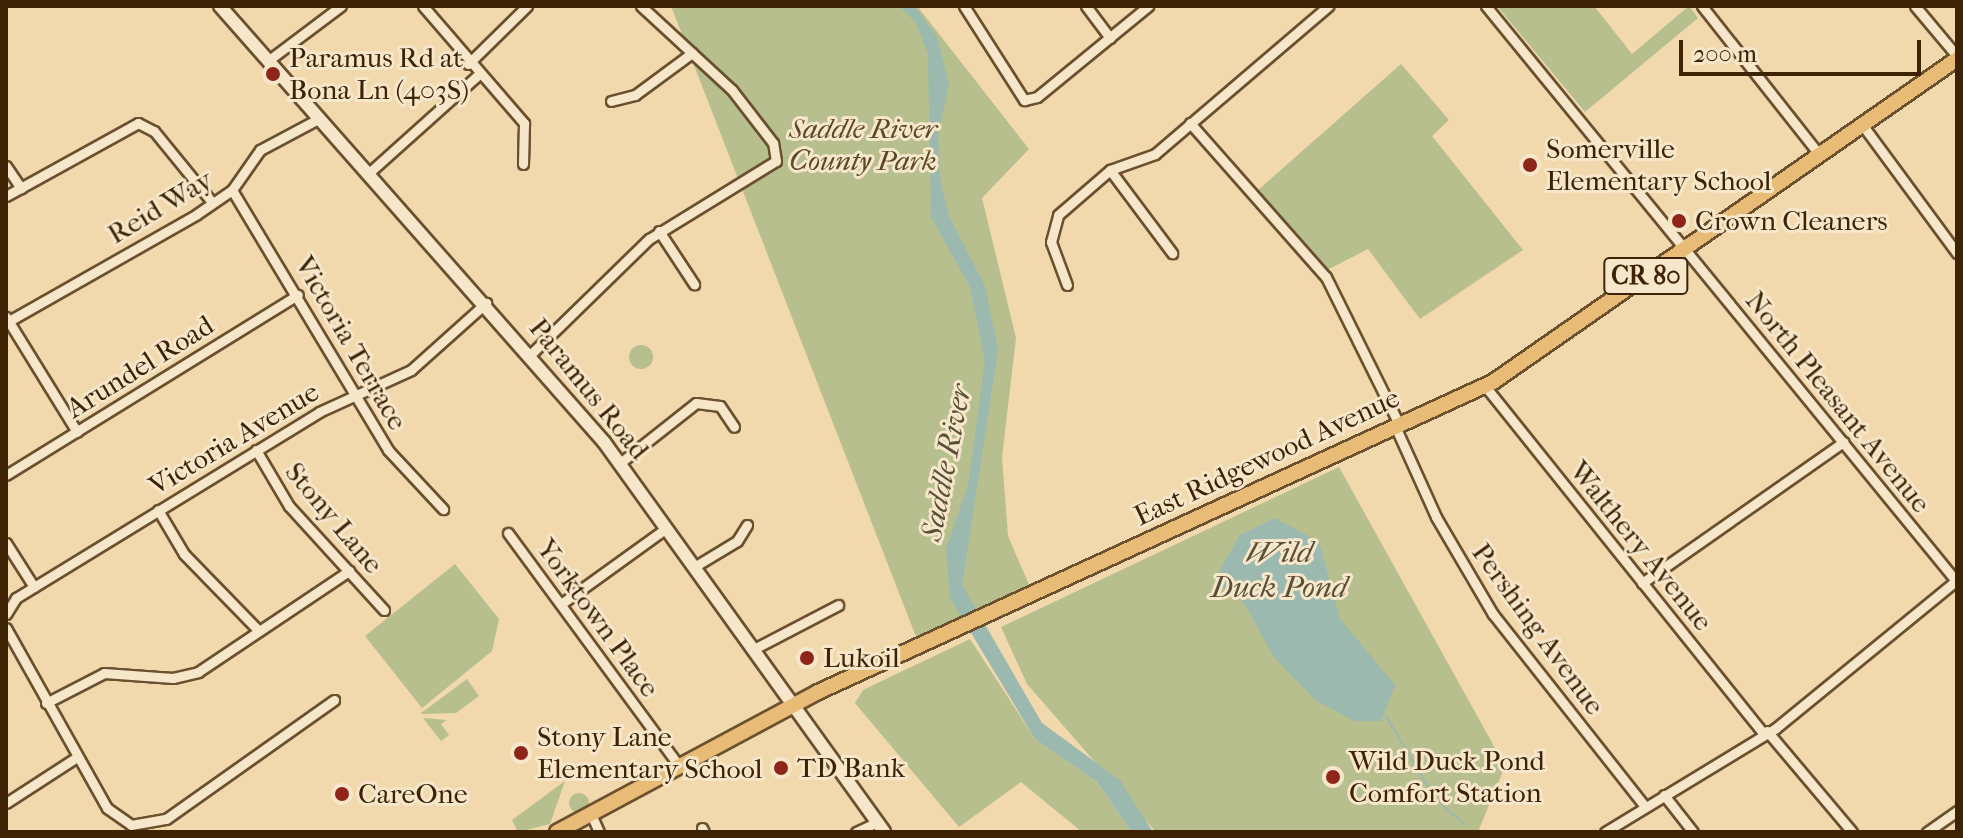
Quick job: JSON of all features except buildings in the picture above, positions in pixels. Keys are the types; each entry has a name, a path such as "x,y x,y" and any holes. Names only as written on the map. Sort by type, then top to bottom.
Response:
{"main road":[{"name":"Paramus Road","path":"220,6 371,171 531,354 620,463 665,529 796,705 880,827"},
{"name":"East Ridgewood Avenue","path":"557,832 796,705 1485,386 1957,57"}],"street":[{"path":"269,60 341,6"},
{"path":"423,6 468,64 524,123 523,164"},
{"path":"468,64 527,6"},
{"path":"531,354 659,231 776,161 773,143 692,53 641,6"},
{"path":"964,6 1014,93 1024,100 1040,95 1148,6"},
{"path":"1086,6 1110,38"},
{"path":"1067,285 1051,242 1054,222 1110,170 1155,154 1328,6"},
{"name":"North Pleasant Avenue","path":"1486,6 1957,581"},
{"path":"1702,6 1818,153"},
{"path":"1915,6 1957,57"},
{"path":"611,101 635,95 692,53"},
{"path":"371,171 478,75"},
{"name":"Reid Way","path":"8,319 232,190 253,155 320,118"},
{"path":"6,196 138,123 154,131 211,201"},
{"name":"Pershing Avenue","path":"1190,123 1326,277 1397,425 1436,517 1493,614 1643,804"},
{"path":"1861,123 1957,253"},
{"path":"6,166 21,188"},
{"path":"1110,170 1172,253"},
{"name":"Victoria Terrace","path":"232,190 298,295 388,450 443,509"},
{"path":"659,231 694,284"},
{"name":"Arundel Road","path":"6,475 298,295"},
{"name":"Victoria Avenue","path":"6,614 34,587 256,450 354,394 424,360 486,303"},
{"path":"8,319 77,432"},
{"name":"Walthery Avenue","path":"1485,386 1642,583 1852,832"},
{"path":"620,463 696,403 720,406 734,427"},
{"path":"1642,583 1843,442"},
{"name":"Stony Lane","path":"256,450 289,506 384,610"},
{"path":"158,510 184,554 259,631"},
{"path":"694,567 737,541 747,525"},
{"path":"561,604 665,529"},
{"name":"Yorktown Place","path":"508,533 680,767"},
{"path":"6,543 34,587"},
{"path":"46,703 104,673 185,676 349,571"},
{"path":"1605,832 1643,804 1664,795 1765,732 1957,581"},
{"path":"754,649 838,605"},
{"path":"6,628 113,816 149,826 334,700"},
{"path":"6,803 77,757"},
{"path":"1664,795 1693,832"},
{"path":"1927,832 1957,811"},
{"path":"591,814 599,832"},
{"path":"856,832 880,827"}],"green space":[{"name":"Saddle River County Park","path":"671,6 917,6 1029,149 982,198 1016,338 1002,457 1008,536 1033,594 920,647"},
{"path":"1497,6 1594,6 1632,54 1689,6 1698,18 1585,112"},
{"path":"1401,64 1449,120 1432,136 1523,250 1420,319 1368,249 1325,271 1257,191"},
{"path":"641,345 649,349 653,357 649,365 641,369 633,365 629,357 633,349"},
{"path":"1339,467 1505,766 1478,832 1156,832 1027,684 1001,627"},
{"path":"455,564 499,619 492,651 422,708 365,636"},
{"path":"970,639 1035,739 1097,782 1132,832 1082,832 1021,782 959,827 855,703 863,690"},
{"path":"467,679 479,696 456,713 420,714"},
{"path":"423,718 447,720 441,724 449,735 441,741"},
{"path":"565,781 550,824 518,832 512,820"},
{"path":"579,793 586,796 589,803 586,810 579,813 572,810 569,803 572,796"}],"water":[{"path":"899,6 914,6 937,37 949,84 938,135 940,178 949,216 985,286 998,350 962,585 1042,723 1120,780 1153,832 1132,832 1097,782 1035,739 950,598 946,549 968,486 985,361 970,287 931,217 928,55 917,24"},
{"name":"Wild Duck Pond","path":"1275,518 1319,542 1340,619 1395,685 1381,721 1355,721 1315,700 1274,657 1243,601 1220,586 1219,571 1240,535"}],"waterway":[{"path":"1386,716 1435,798 1465,825"}],"place":[{"name":"Paramus Rd at Bona Ln (403S)","path":"273,74"},
{"name":"Somerville Elementary School","path":"1530,165"},
{"name":"Crown Cleaners","path":"1679,221"},
{"name":"Lukoil","path":"807,658"},
{"name":"Stony Lane Elementary School","path":"521,753"},
{"name":"TD Bank","path":"781,768"},
{"name":"Wild Duck Pond Comfort Station","path":"1333,777"},
{"name":"CareOne","path":"342,794"}],"water label":[{"name":"Saddle River","path":"947,463"}]}
